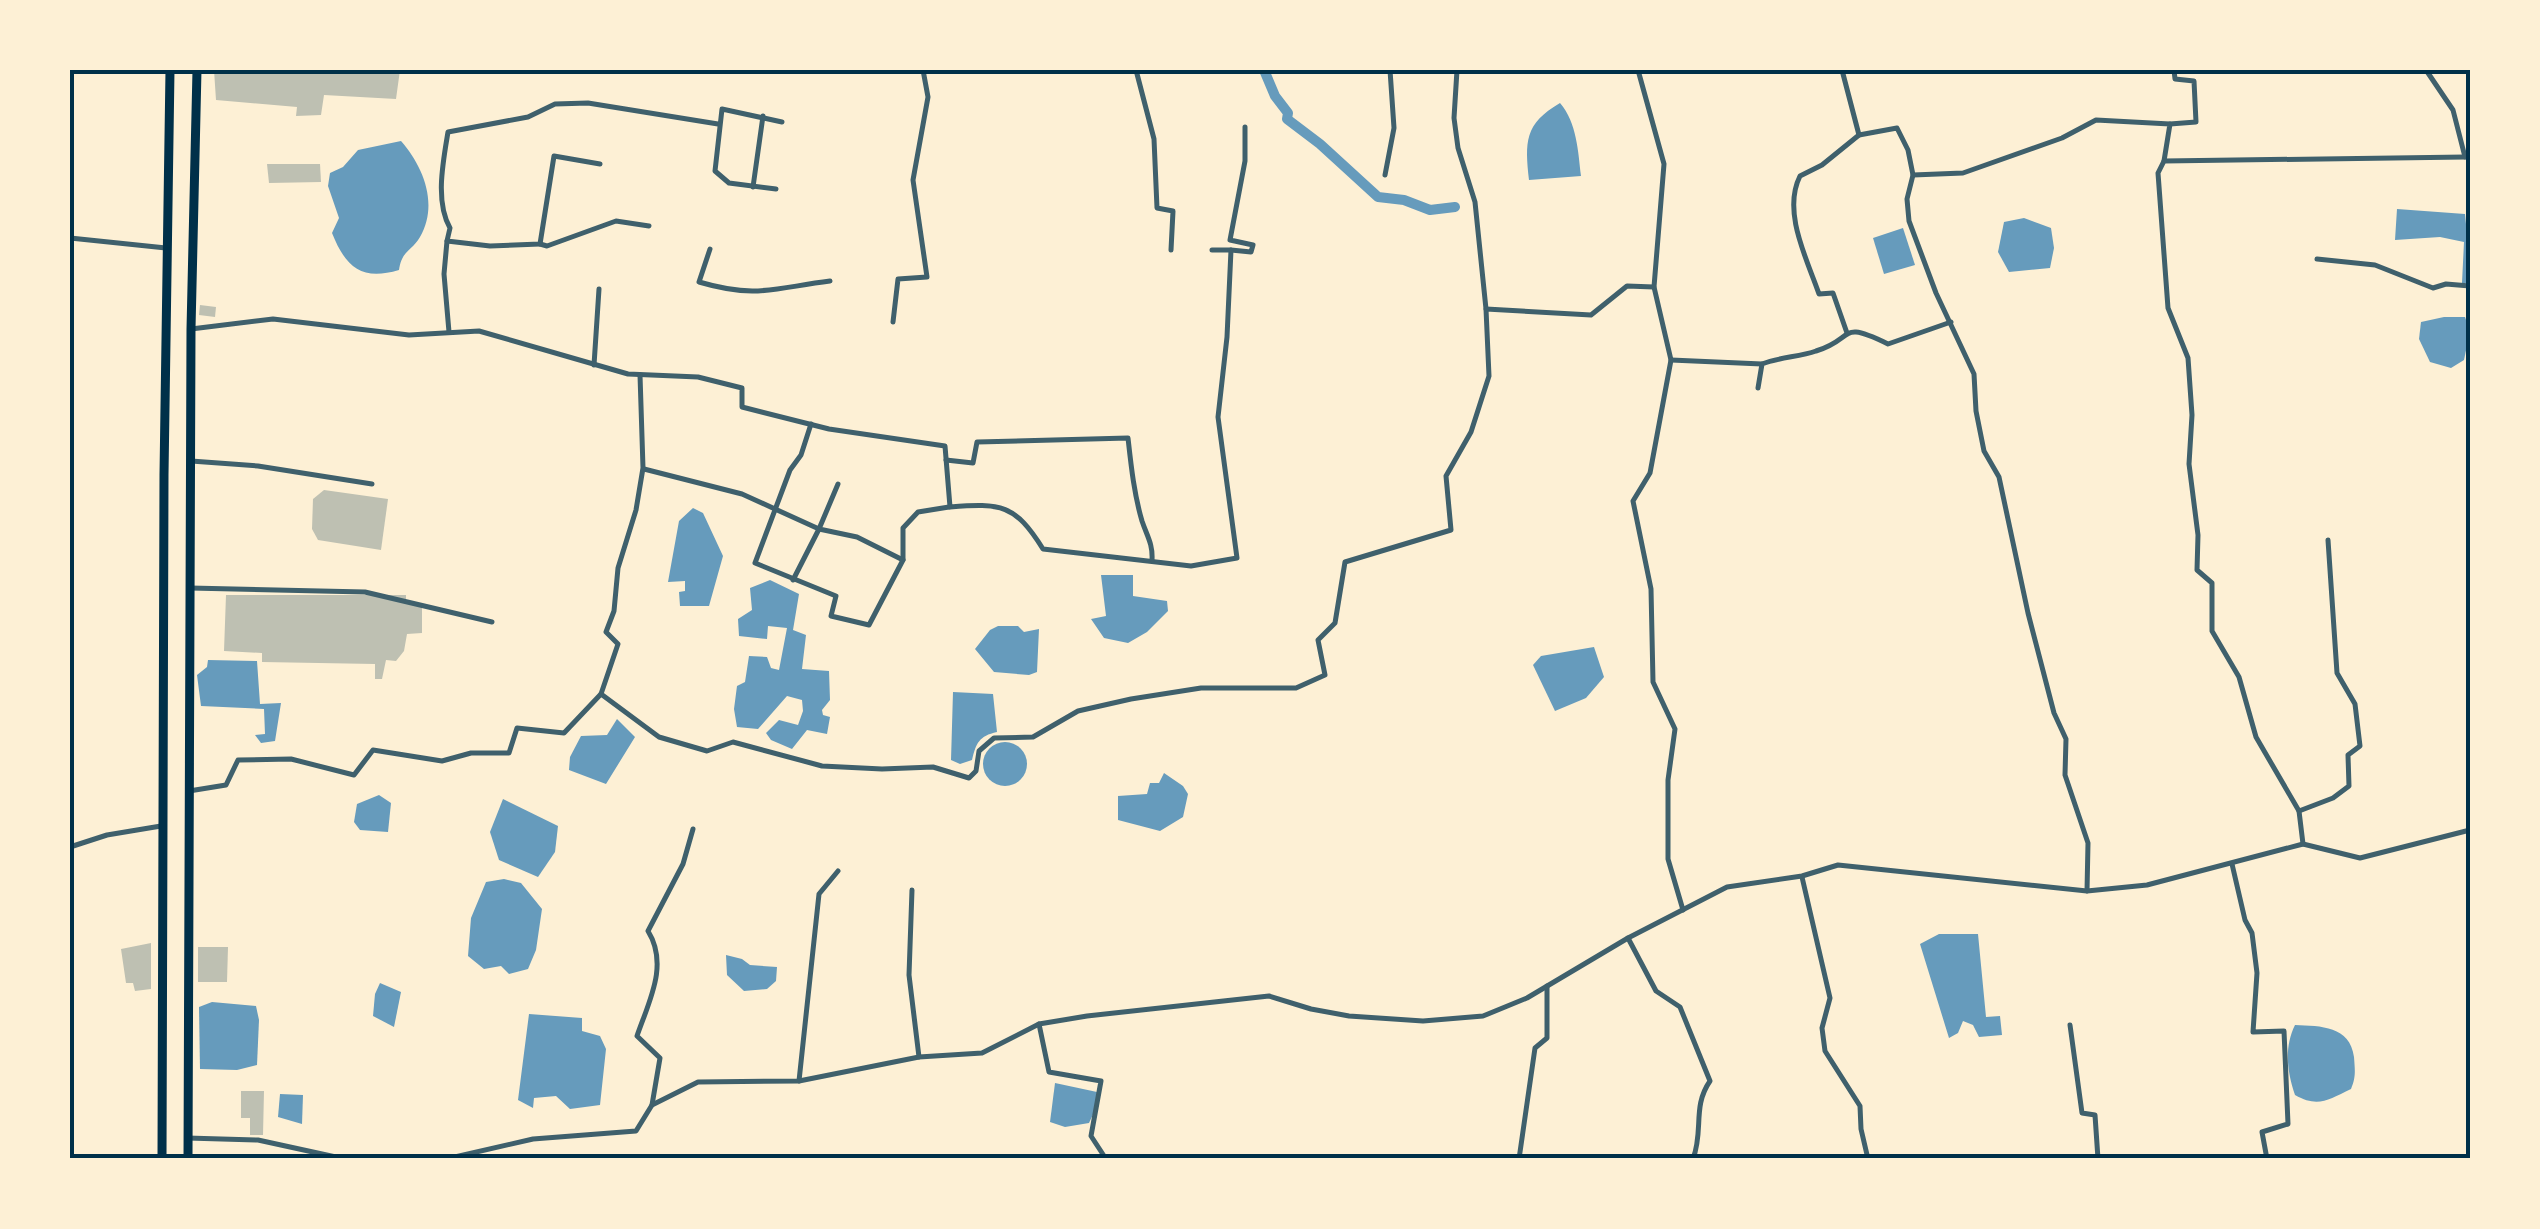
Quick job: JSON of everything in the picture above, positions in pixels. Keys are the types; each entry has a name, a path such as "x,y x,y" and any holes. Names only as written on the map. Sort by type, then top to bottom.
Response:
{"highway":[{"path":"162,1159 170,70"},
{"path":"188,1159 191,329 197,70"}],"street":[{"path":"894,322 898,279 928,277 913,180 928,97 923,70"},
{"path":"1136,70 1154,139 1158,208 1172,211 1171,250"},
{"path":"1385,175 1394,128 1390,70"},
{"path":"601,694 659,737 707,751 733,742 822,766 933,767 969,778 976,772 979,752 994,738 1033,737 1078,711 1201,688 1296,688 1325,675 1318,640 1334,624 1345,562 1450,530 1446,476 1471,432 1489,376 1476,202 1458,148 1454,118 1457,70"},
{"path":"1638,70 1664,164 1654,286 1671,360 1650,473 1633,501 1651,589 1653,682 1675,729 1668,780 1668,860 1683,910"},
{"path":"1842,70 1860,135"},
{"path":"1914,176 1963,172 2062,138 2096,120 2196,122 2194,82 2175,79 2174,70"},
{"path":"2164,162 2467,156 2453,110 2426,70"},
{"path":"450,332 444,274 450,228 442,215 448,132 528,117 555,104 588,103 718,124"},
{"path":"776,189 729,182 714,171 718,124 722,109 782,122"},
{"path":"753,187 763,116"},
{"path":"2170,124 2164,162 2158,173 2158,200 2168,308 2188,358 2192,415 2189,464 2198,535 2196,570 2212,582 2212,631 2239,677 2256,737 2300,811 2303,844"},
{"path":"1212,250 1251,252 1253,245 1230,240 1245,161 1244,126"},
{"path":"1847,332 1833,293 1819,294 1804,258 1793,196 1800,176 1822,166 1860,135 1897,128 1908,150 1914,176 1908,199 1910,222 1936,293 1974,374 1984,450 1999,477 2028,613 2054,714 2066,739 2065,775 2088,843 2086,891"},
{"path":"540,244 554,156 600,164"},
{"path":"447,241 546,246 616,221 649,226"},
{"path":"70,238 166,248"},
{"path":"710,249 698,282 746,293 770,293 830,282"},
{"path":"810,424 801,455 790,470 755,563 836,596 831,616 869,624 903,560 903,528 918,512 950,507 988,504 1024,518 1043,549 1191,566 1237,558 1218,418 1227,337 1230,250"},
{"path":"2317,259 2375,265 2433,288 2446,284 2470,286"},
{"path":"1486,310 1591,314 1626,286 1654,286"},
{"path":"594,364 599,289"},
{"path":"191,329 272,319 409,335 479,331 640,375 698,377 742,388 742,408 810,424 944,446 950,507"},
{"path":"1671,360 1762,364 1813,353 1847,332 1860,331 1888,344 1951,322"},
{"path":"1758,388 1762,364"},
{"path":"189,790 226,785 238,760 291,758 354,774 373,750 442,761 471,754 509,753 517,728 564,733 601,694 618,644 606,632 614,611 618,568 636,510 643,468 640,375"},
{"path":"946,460 973,463 977,442 1128,438 1142,522 1153,546 1152,561"},
{"path":"190,460 372,484"},
{"path":"643,468 742,494 819,529 857,536 903,560"},
{"path":"793,580 838,484"},
{"path":"2300,811 2333,798 2350,786 2348,755 2360,746 2355,704 2337,673 2328,540"},
{"path":"190,588 365,592 492,622"},
{"path":"70,847 164,825"},
{"path":"446,1159 532,1139 636,1131 652,1105 660,1058 638,1036 659,959 659,948 648,931 684,864 692,829"},
{"path":"652,1105 698,1082 799,1081 919,1056 982,1053 1040,1024 1167,1005 1269,996 1348,1016 1423,1021 1484,1016 1727,887 1802,876 1838,866 2086,891 2147,885 2303,844 2360,858 2470,830"},
{"path":"2232,864 2244,920 2252,933 2257,973 2253,1032 2284,1032 2288,1124 2262,1132 2266,1159"},
{"path":"799,1081 819,894 838,871"},
{"path":"1802,876 1830,998 1822,1028 1825,1051 1860,1106 1860,1129 1868,1159"},
{"path":"912,890 909,976 919,1056"},
{"path":"1628,938 1656,990 1680,1006 1710,1081 1698,1097 1700,1142 1693,1159"},
{"path":"1520,1159 1535,1048 1547,1038 1546,986"},
{"path":"1040,1024 1048,1072 1101,1081 1091,1136 1106,1159"},
{"path":"2070,1024 2079,1099 2082,1112 2095,1114 2098,1159"},
{"path":"188,1138 258,1140 345,1159"}],"water":[{"path":"1560,103 1573,128 1581,176 1529,180 1527,155 1533,127"},
{"path":"401,141 426,186 426,224 399,270 365,272 343,255 332,233 339,218 328,186 330,173 343,167 358,150"},
{"path":"2397,209 2465,214 2466,224 2470,225 2470,283 2462,283 2464,242 2440,237 2395,240"},
{"path":"2024,218 2051,228 2054,248 2050,268 2009,272 1998,252 2004,222"},
{"path":"1903,228 1915,265 1884,274 1873,238"},
{"path":"2465,317 2470,331 2464,360 2451,368 2430,362 2419,339 2421,322"},
{"path":"693,508 703,513 723,556 709,606 680,606 679,592 685,591 685,581 668,582 679,521"},
{"path":"1101,575 1133,575 1133,596 1167,601 1168,611 1147,632 1128,643 1104,638 1091,619 1106,616"},
{"path":"770,580 799,594 793,630 806,635 802,669 829,671 830,700 822,710 823,715 830,717 827,734 807,730 792,749 771,740 766,733 779,720 798,725 802,700 787,696 758,729 737,727 734,709 737,686 745,682 749,656 767,657 771,668 779,670 787,628 768,626 767,639 739,636 738,619 752,610 750,588"},
{"path":"998,626 1018,626 1024,632 1039,629 1037,672 994,672 975,649"},
{"path":"1594,647 1604,677 1586,698 1555,711 1533,665 1541,656"},
{"path":"208,660 257,661 260,704 281,703 275,741 261,743 255,735 265,734 264,709 201,706 197,675 207,667"},
{"path":"953,692 993,694 997,732 982,738 972,760 960,764 951,760"},
{"path":"617,719 635,737 606,784 569,770 570,757 581,736 607,735"},
{"path":"1005,742 1020,749 1027,764 1020,779 1005,786 990,779 983,764 990,749"},
{"path":"1164,773 1188,794 1183,817 1160,831 1118,820 1118,796 1147,794 1150,783 1159,783"},
{"path":"379,795 391,803 388,832 360,830 354,822 357,804"},
{"path":"503,799 558,826 555,852 538,877 499,860 490,832"},
{"path":"504,879 521,883 542,909 536,950 528,969 509,974 501,966 484,969 468,956 471,918 486,882"},
{"path":"1939,934 1978,934 1986,1017 2000,1016 2002,1035 1979,1037 1973,1025 1963,1021 1958,1033 1949,1038 1920,944"},
{"path":"726,955 750,965 777,967 776,981 767,989 744,991 727,975"},
{"path":"380,983 401,992 394,1027 373,1016"},
{"path":"212,1002 256,1006 257,1065 237,1070 200,1069 199,1007"},
{"path":"529,1014 582,1018 582,1031 600,1036 606,1049 600,1105 570,1109 556,1096 534,1098 533,1108 518,1100"},
{"path":"2295,1025 2333,1030 2347,1039 2354,1057 2351,1089 2317,1102 2295,1095 2288,1060"},
{"path":"1055,1083 1097,1092 1096,1108 1089,1123 1065,1127 1050,1122"},
{"path":"280,1094 303,1095 302,1124 278,1117"}],"building":[{"path":"214,70 400,70 396,99 324,95 321,115 296,116 297,107 216,100"},
{"path":"267,164 320,164 321,182 269,183"},
{"path":"200,305 216,307 215,317 199,315"},
{"path":"324,490 388,499 381,550 318,540 312,529 313,499"},
{"path":"226,595 406,595 406,604 422,603 422,633 407,634 404,651 396,661 386,660 382,679 375,679 375,664 262,662 262,653 224,651"},
{"path":"151,943 151,989 135,991 133,983 126,983 121,949"},
{"path":"198,947 228,947 227,982 198,982"},
{"path":"241,1091 264,1091 263,1135 250,1135 250,1118 241,1118"}],"waterway":[{"path":"1264,70 1275,96 1288,113 1287,119 1378,197 1404,200 1430,210 1455,207"}]}
